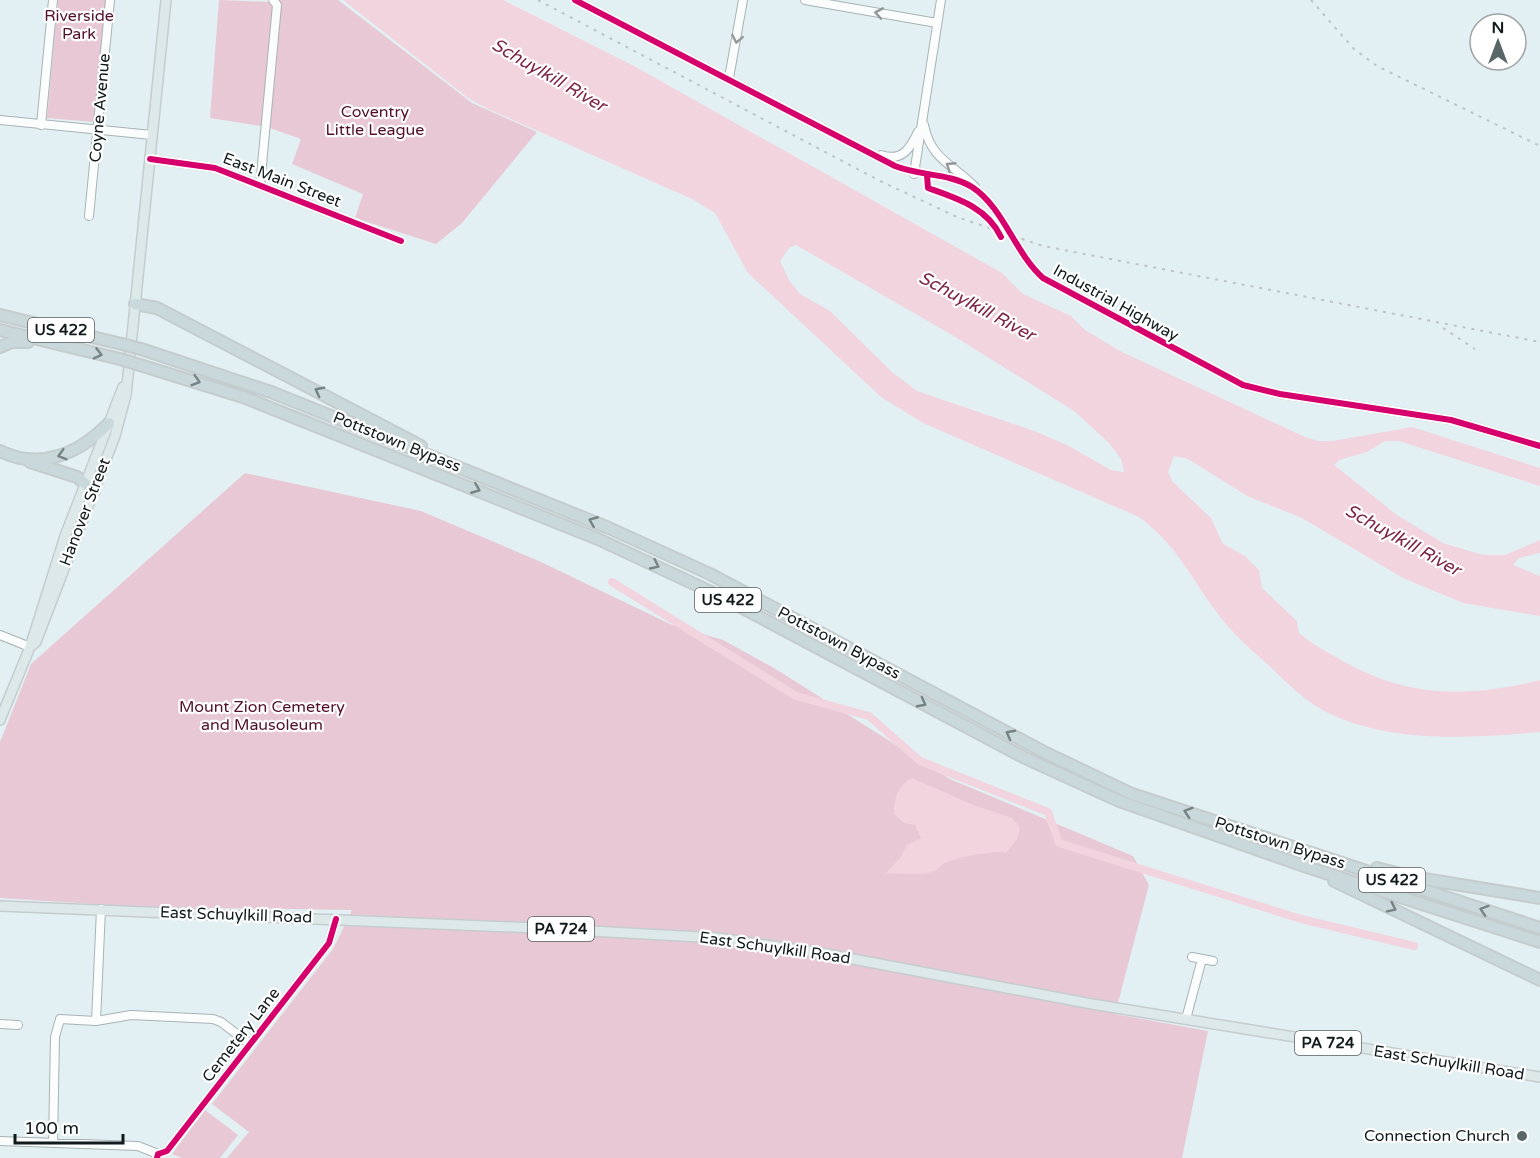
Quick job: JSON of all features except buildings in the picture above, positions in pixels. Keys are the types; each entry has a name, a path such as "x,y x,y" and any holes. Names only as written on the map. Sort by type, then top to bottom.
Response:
{"highway":[{"path":"135,304 157,308 270,365 444,460"},
{"name":"Pottstown Bypass","path":"0,315 141,349 225,375 444,460 609,528 710,574 1044,752 1132,794 1540,928"},
{"name":"Pottstown Bypass","path":"0,330 120,359 243,397 598,539 724,598 978,734 1068,779 1168,820 1301,866 1540,942"},
{"path":"0,347 18,341 43,346 52,342"},
{"path":"2,452 29,458 57,458 82,447 110,423"},
{"path":"2,452 77,477 90,488"},
{"path":"1244,831 1412,877 1540,898"},
{"path":"1301,866 1540,980"}],"main road":[{"name":"Hanover Street","path":"90,488 119,421 129,371 166,0"},
{"name":"Hanover Street","path":"0,720 30,647 36,642 129,371"},
{"name":"East Schuylkill Road","path":"0,906 718,938 821,953 1186,1019 1540,1077"}],"street":[{"path":"41,125 53,0"},
{"name":"Coyne Avenue","path":"89,216 110,0"},
{"path":"729,78 743,0"},
{"path":"805,0 937,23"},
{"path":"914,174 941,0"},
{"path":"260,186 272,70 274,1"},
{"name":"Industrial Highway","path":"578,1 914,174 956,180 972,187 991,204 1030,267 1043,278 1243,385 1280,394 1451,420 1540,446"},
{"path":"863,148 888,157 900,156 908,152 923,119"},
{"path":"923,119 928,143 940,159 963,175 991,204"},
{"path":"0,120 152,135"},
{"name":"East Main Street","path":"150,159 215,168 401,241"},
{"path":"0,635 30,647"},
{"path":"96,1021 101,909"},
{"name":"Cemetery Lane","path":"157,1156 167,1151 329,943 336,920"},
{"path":"1192,957 1213,961"},
{"path":"1186,1019 1202,959"},
{"path":"53,1143 55,1037 60,1019 96,1021 131,1016 213,1019 221,1022 250,1044"},
{"path":"0,1024 18,1025"},
{"path":"0,1141 138,1146 157,1156"}],"green space":[{"name":"Riverside Park","path":"58,0 106,0 94,122 47,118"},
{"name":"Coventry Little League","path":"219,0 272,2 272,0 338,0 472,103 537,132 462,223 436,244 355,218 363,194 292,164 301,139 267,127 210,118"},
{"name":"Mount Zion Cemetery and Mausoleum","path":"245,473 421,511 541,562 670,624 723,640 774,668 950,779 1133,856 1149,885 1115,1014 1208,1031 1182,1158 227,1158 249,1132 212,1104 333,949 352,910 141,907 0,898 0,742 31,664"},
{"path":"205,1110 238,1135 220,1158 182,1158 172,1154"}],"water":[{"name":"Schuylkill River","path":"343,0 503,0 634,66 1002,273 1023,294 1071,316 1085,330 1122,352 1305,437 1318,441 1333,441 1412,427 1540,468 1540,486 1399,441 1385,441 1367,452 1339,460 1334,465 1397,515 1443,543 1483,555 1505,555 1540,540 1540,553 1519,558 1513,565 1540,576 1540,616 1463,603 1403,578 1302,518 1249,497 1188,459 1174,456 1168,472 1173,482 1211,518 1223,544 1245,556 1259,570 1262,588 1297,621 1299,633 1309,641 1366,673 1414,688 1462,692 1513,686 1540,680 1540,732 1458,737 1404,734 1351,722 1309,702 1235,634 1218,614 1174,551 1153,528 1139,517 923,423 881,397 748,273 715,213 692,199 488,109 468,98","holes":["796,245 952,335 1074,411 1109,443 1121,459 1124,472 1111,470 1067,445 1037,432 917,391 892,372 830,311 800,294 789,280 780,261 789,248"]},
{"path":"912,778 973,805 1012,818 1020,827 1017,839 1006,853 986,853 960,858 926,873 885,874 901,857 906,846 921,838 915,825 904,823 894,814 898,793"}],"waterway":[{"path":"612,582 796,696 869,716 920,761 1048,812 1059,843 1301,919 1414,946"}],"railway":[{"path":"538,0 880,181 957,217 1043,246 1540,342"},
{"path":"1311,0 1354,49 1377,66 1540,146"},
{"path":"1443,328 1475,349"}],"cycle path":[{"path":"575,0 895,166 954,179 972,187 993,206 1024,256 1043,278 1243,385 1280,394 1451,420 1540,446"},
{"path":"150,159 215,168 401,241"},
{"path":"927,175 928,188 960,200 979,211 988,218 1001,237"},
{"path":"157,1158 158,1154 167,1151 329,943 336,919"}],"place":[{"name":"Connection Church","path":"1522,1136"}]}
